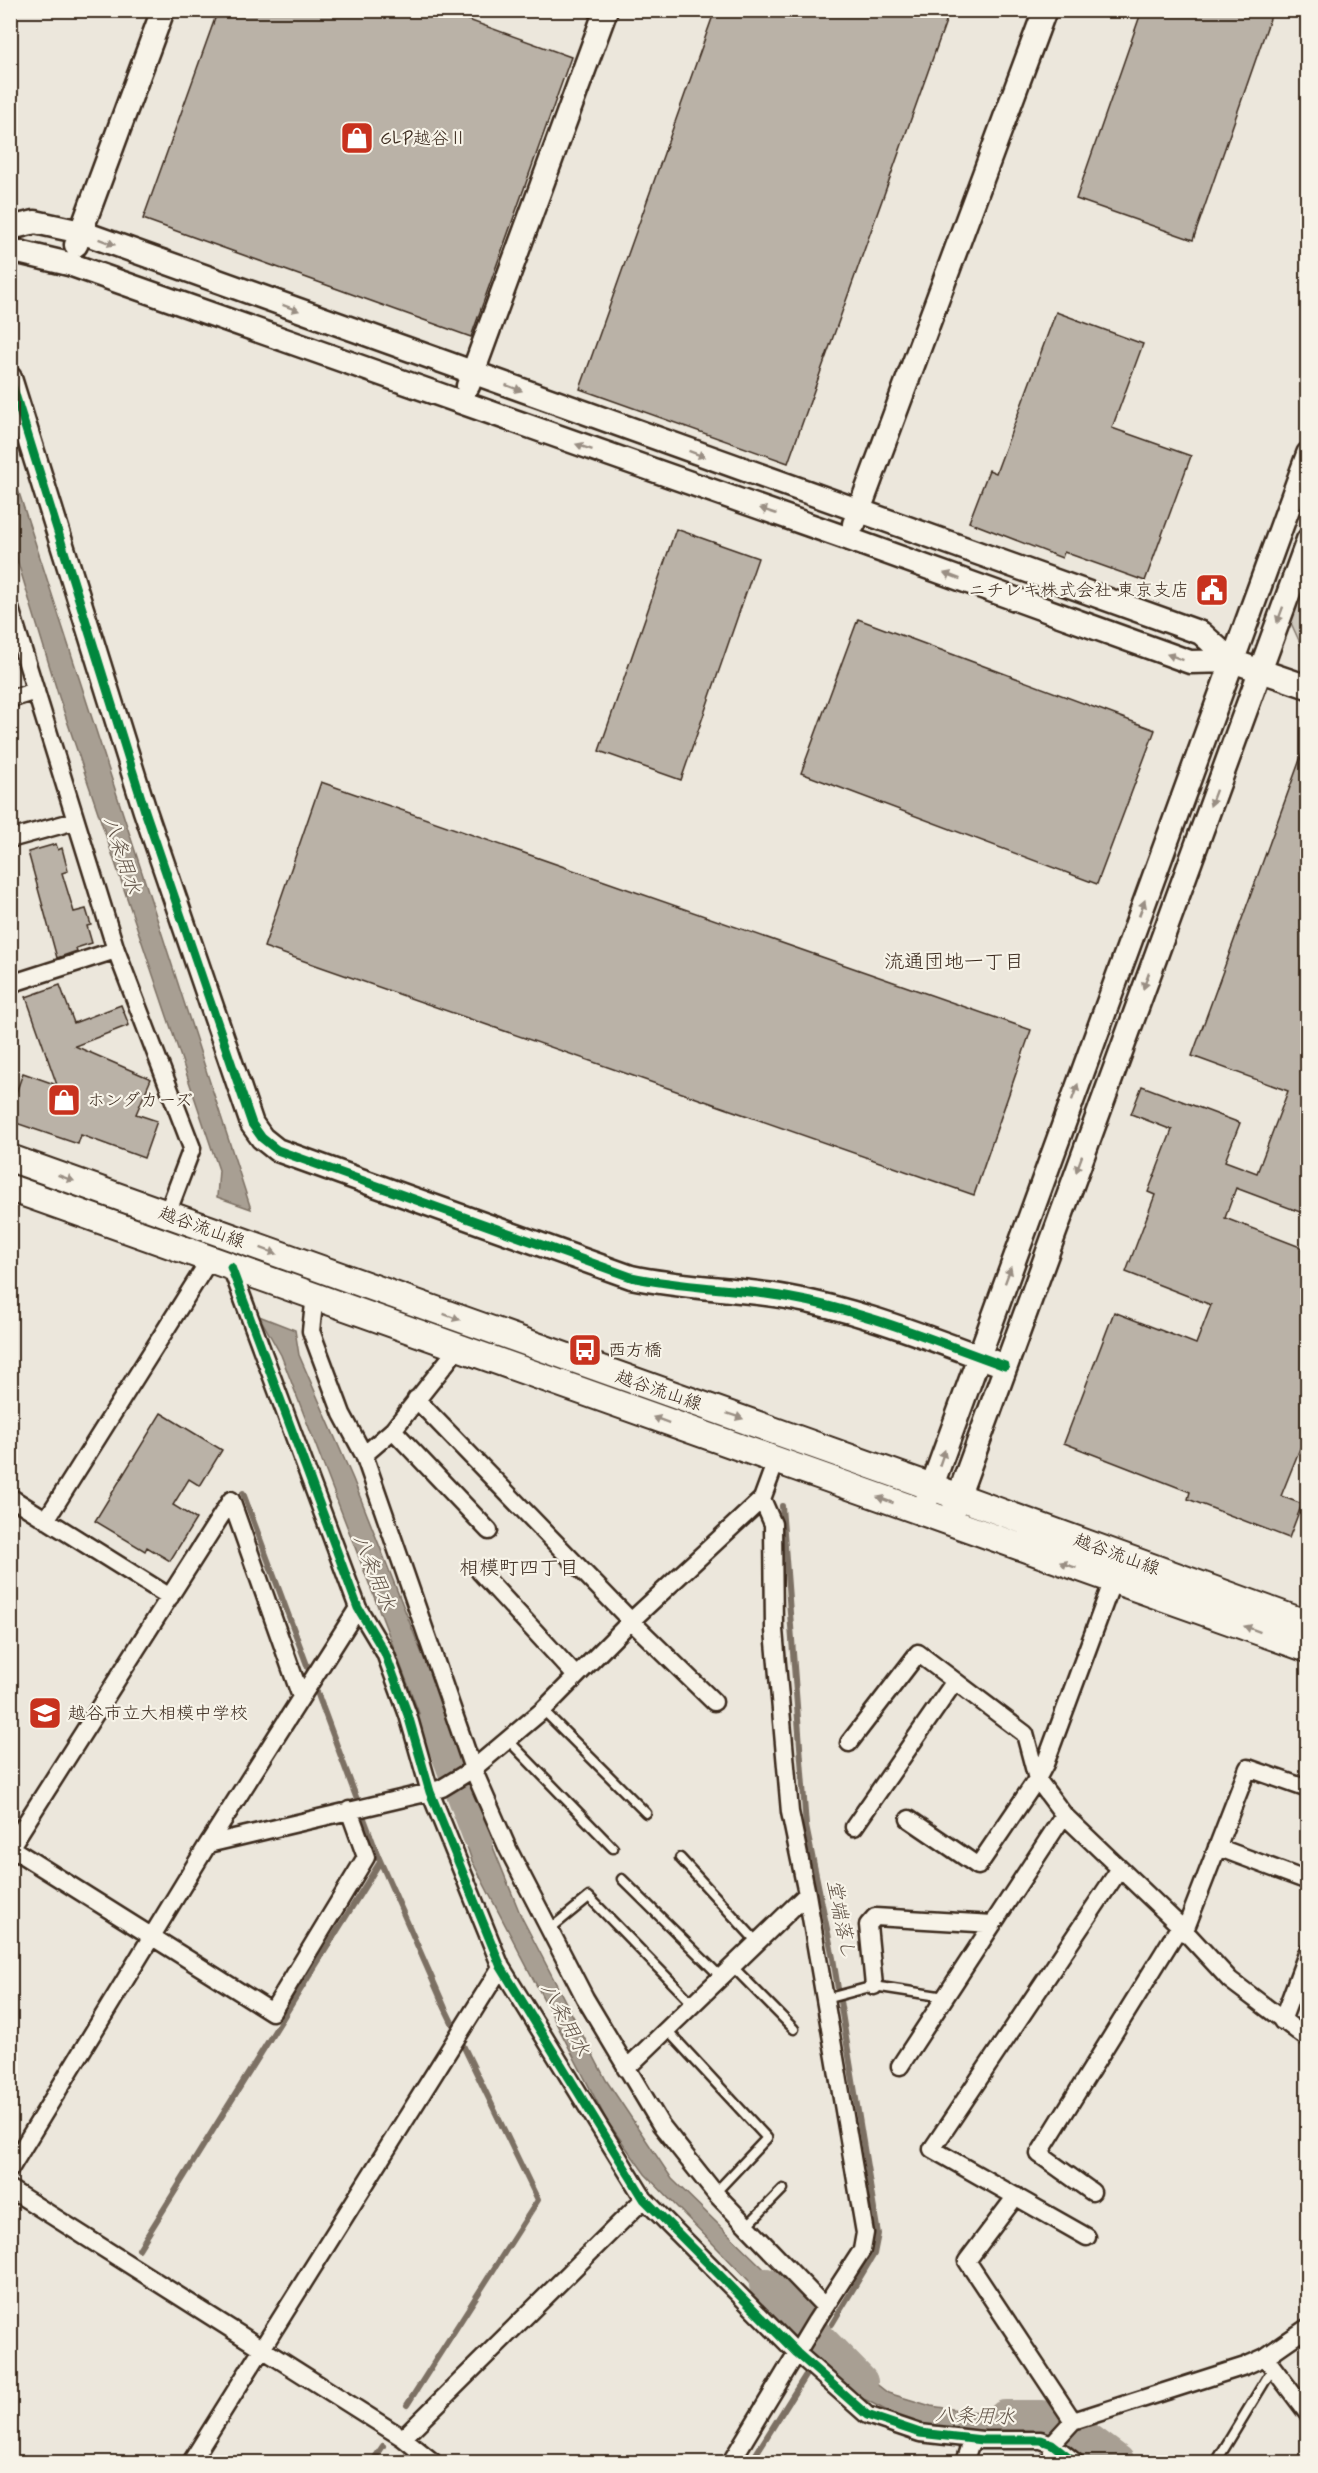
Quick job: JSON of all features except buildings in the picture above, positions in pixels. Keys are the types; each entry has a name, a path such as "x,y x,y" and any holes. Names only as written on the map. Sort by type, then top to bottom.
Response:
{"main road":[{"name":"越谷流山線","path":"10,1158 958,1496 1308,1624"},
{"name":"越谷流山線","path":"10,1188 315,1294 458,1348 1308,1649"}],"street":[{"path":"69,264 163,10"},
{"path":"462,404 606,10"},
{"path":"849,539 1045,10"},
{"path":"10,228 35,222 81,232 1201,633 1232,661"},
{"path":"10,250 69,264 849,539 1190,662 1232,661 1308,687"},
{"path":"10,378 145,811 252,1124 262,1138 277,1150 631,1277 663,1284 784,1296 831,1306 1005,1366"},
{"path":"922,1513 1308,454"},
{"path":"949,1523 1308,540"},
{"path":"10,608 116,950 192,1148 167,1214"},
{"path":"10,699 36,691"},
{"path":"10,839 75,821"},
{"path":"10,984 116,950"},
{"path":"46,1520 221,1263"},
{"path":"221,1263 358,1608 385,1653 501,1966 644,2199 867,2415 920,2433 972,2439 1041,2440 1053,2444 1075,2463"},
{"path":"315,1294 310,1331 342,1414 364,1455 469,1771 585,1998 661,2125 715,2193 747,2226 820,2314"},
{"path":"364,1455 393,1430 458,1348"},
{"path":"416,1399 631,1621 714,1702"},
{"path":"393,1430 489,1532"},
{"path":"208,1844 436,1790 469,1771 509,1741 543,1710 631,1621 762,1498 776,1461"},
{"path":"10,1497 170,1597"},
{"path":"731,2463 820,2314 862,2250 865,2233 807,1894 790,1812 774,1630 773,1524 762,1498"},
{"path":"301,1697 231,1500 11,1848 272,2012 366,1857 349,1810"},
{"path":"480,1572 576,1676"},
{"path":"909,1819 978,1866 1046,1764 1113,1580"},
{"path":"10,2169 208,1844 358,1608"},
{"path":"849,1743 918,1653 1025,1734 1037,1779 1064,1815 1182,1929 1230,1980 1308,2039"},
{"path":"854,1827 955,1681"},
{"path":"1092,2192 1039,2154 1182,1929 1248,1768 1308,1789"},
{"path":"900,2066 1064,1815"},
{"path":"1217,1846 1308,1881"},
{"path":"1087,2237 932,2149 1119,1870"},
{"path":"626,2069 807,1894"},
{"path":"874,1986 868,1925 875,1917 993,1924"},
{"path":"1282,2021 1308,1951"},
{"path":"191,2463 501,1966"},
{"path":"10,2188 403,2438 433,2463"},
{"path":"1016,2196 967,2261 1073,2422"},
{"path":"403,2438 644,2199"},
{"path":"1052,2463 1053,2444 1073,2422 1245,2366 1269,2363 1308,2327"},
{"path":"1269,2363 1308,2414"},
{"path":"964,2463 972,2439"}],"lane":[{"path":"543,1710 646,1813"},
{"path":"509,1741 613,1848"},
{"path":"680,1858 757,1942"},
{"path":"622,1879 794,2029"},
{"path":"550,1929 589,1897 693,2004"},
{"path":"825,1998 874,1986 945,1997"},
{"path":"667,2030 767,2139 715,2193"},
{"path":"747,2226 783,2189"},
{"path":"1216,2463 1269,2363"}],"shaded area":[{"path":"1307,550 1307,658 1285,610"}],"water":[{"path":"11,468 251,1209 217,1197 219,1170 59,697 11,540"},
{"path":"259,1316 295,1330 299,1355 353,1479 464,1760 442,1773 281,1355"},
{"path":"469,1788 521,1916 606,2080 672,2179 805,2309 793,2326 645,2174 607,2121 472,1861 450,1796"},
{"path":"832,2339 861,2372 888,2393 931,2406 965,2411 1056,2416 1046,2429 1023,2424 1011,2433 953,2431 915,2425 864,2399 820,2361"},
{"path":"1083,2430 1125,2462 1099,2462 1074,2439"}],"waterway":[{"path":"243,1493 378,1856 445,2008 538,2200 407,2405"},
{"name":"堂端落し","path":"782,1506 806,1826 833,1958 878,2234 874,2254 832,2324"},
{"name":"八条用水","path":"436,1722 479,1835"},
{"path":"139,2249 380,1862"},
{"name":"八条用水","path":"766,2285 861,2382"},
{"name":"堂端落し","path":"751,2462 805,2376"},
{"name":"八条用水","path":"1005,2417 1042,2417 1075,2430 1118,2462"},
{"path":"372,2462 383,2446"}],"cycle path":[{"path":"10,378 145,811 252,1124 262,1138 277,1150 631,1277 669,1284 767,1294 814,1303 897,1327 1005,1366"},
{"path":"231,1267 358,1608 385,1653 408,1715 430,1792 501,1967 644,2199 797,2353 867,2415 920,2433 982,2440 1041,2440 1052,2444 1075,2462"}],"place":[{"name":"GLP越谷Ⅱ","path":"357,138"},
{"name":"ニチレキ株式会社 東京支店","path":"1212,590"},
{"name":"ホンダカーズ","path":"64,1100"},
{"name":"西方橋","path":"585,1350"},
{"name":"越谷市立大相模中学校","path":"45,1713"}],"district":[{"name":"流通団地一丁目","path":"954,961"},
{"name":"相模町四丁目","path":"519,1567"}]}
